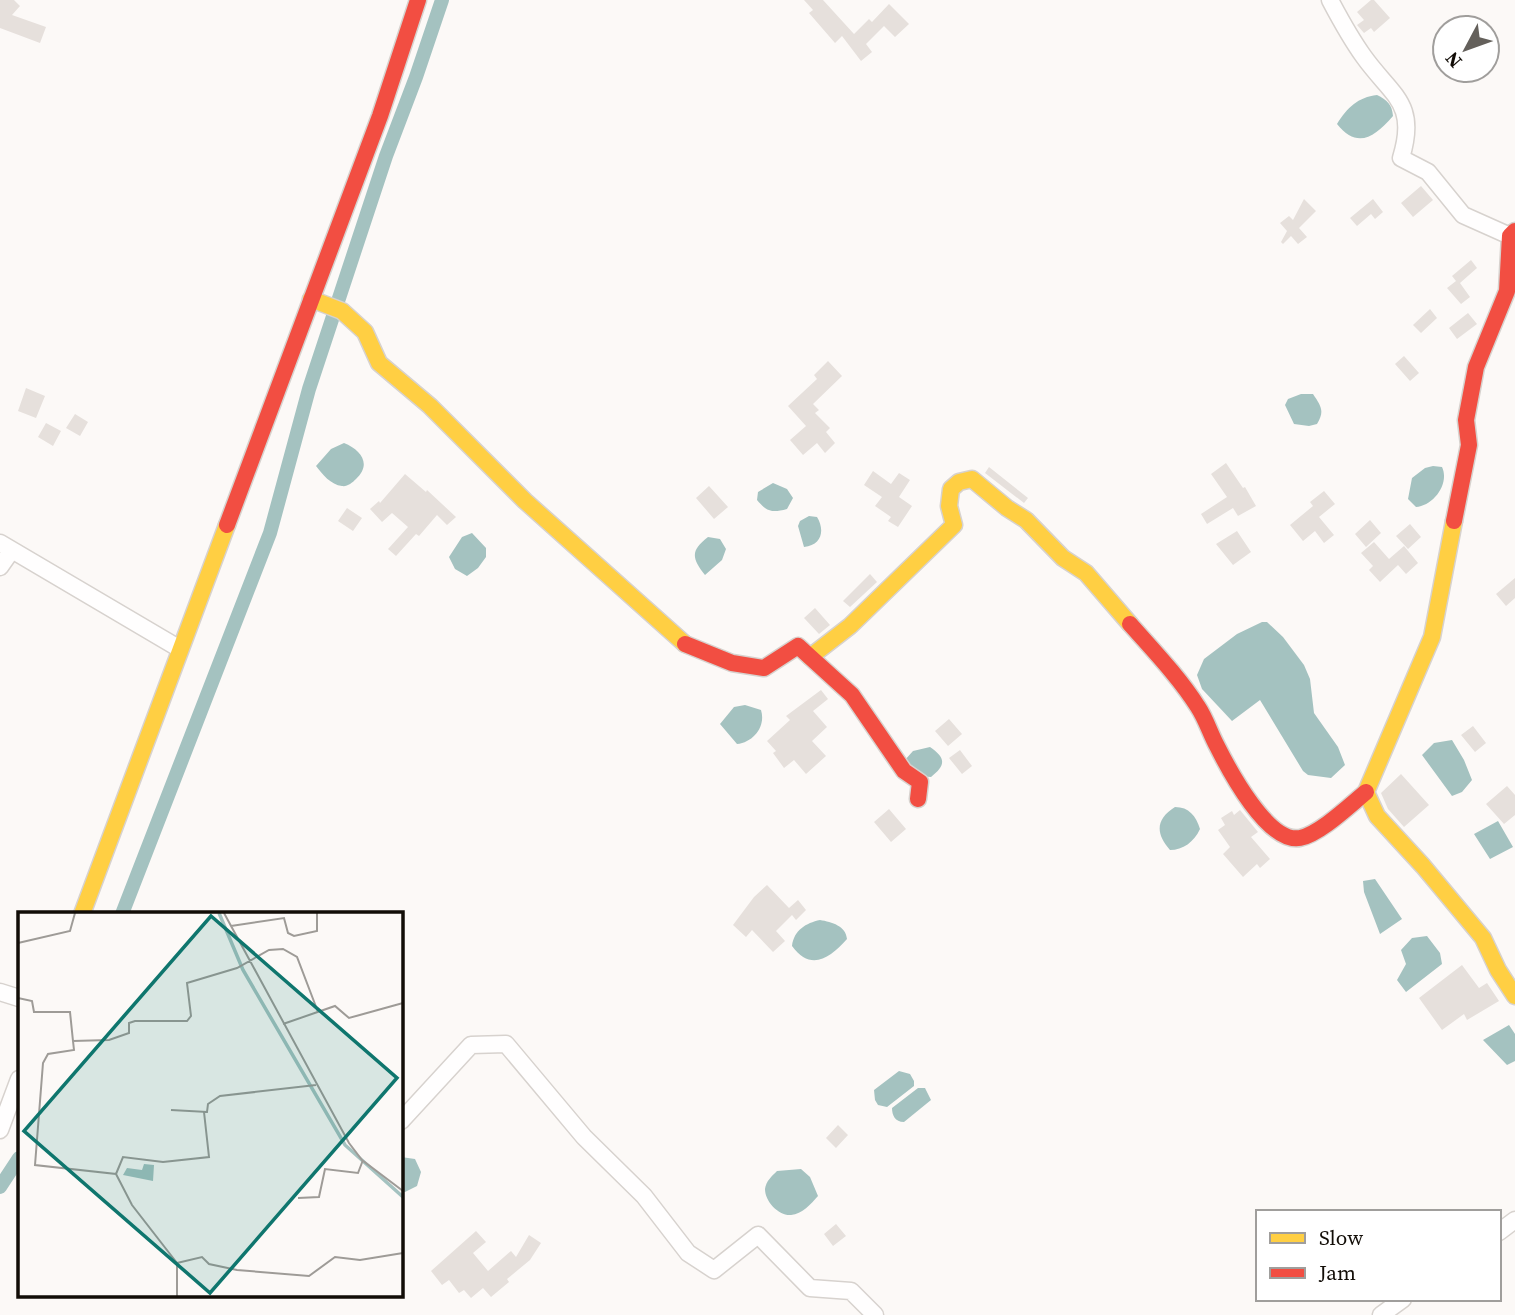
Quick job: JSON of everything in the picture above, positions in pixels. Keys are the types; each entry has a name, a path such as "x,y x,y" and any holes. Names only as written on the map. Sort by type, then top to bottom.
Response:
{"street":[{"path":"83,912 180,649 315,299 418,0"},
{"path":"810,657 850,626 954,525 949,506 951,489 964,480 972,479 1026,520 1063,558 1086,573 1153,650 1199,708 1217,747 1243,792 1273,829 1298,838 1330,822 1366,792 1434,629 1469,445 1466,419 1476,367 1507,290 1513,234 1463,215 1429,172 1401,158 1408,134 1402,105 1365,59 1330,0"},
{"path":"315,299 342,311 365,332 379,363 430,405 525,501 690,646 732,663 764,668 799,646 852,695 904,771 920,782 918,799"},
{"path":"0,567 6,546 180,649"},
{"path":"1366,792 1377,816 1483,938 1498,971 1515,996"},
{"path":"0,992 18,998"},
{"path":"402,1120 471,1045 506,1044 584,1138 644,1196 688,1253 714,1270 758,1234 810,1288 851,1291 875,1315"},
{"path":"0,1130 18,1082"},
{"path":"1381,1315 1400,1301"}],"water":[{"path":"1377,95 1388,103 1393,116 1379,130 1365,138 1344,132 1337,124 1345,113 1364,98"},
{"path":"1301,394 1313,394 1318,402 1321,412 1317,424 1294,424 1285,405 1288,399"},
{"path":"344,443 355,449 364,463 361,473 344,486 324,476 316,466 331,449"},
{"path":"1442,467 1442,487 1428,503 1416,507 1408,499 1412,478 1425,468"},
{"path":"773,483 787,489 793,498 787,509 770,510 757,500 758,492"},
{"path":"809,516 817,517 821,532 815,543 804,547 798,526 800,521"},
{"path":"472,533 486,548 486,557 478,568 467,576 455,569 449,557 462,537"},
{"path":"708,537 720,539 726,549 722,560 705,575 697,564 695,554 698,546"},
{"path":"1267,622 1283,637 1304,665 1310,679 1314,713 1338,747 1345,765 1331,778 1308,775 1303,771 1260,700 1232,721 1202,689 1197,675 1204,659 1237,634"},
{"path":"745,705 761,710 762,722 753,737 737,744 720,724 734,707"},
{"path":"1452,740 1472,780 1462,792 1452,796 1422,755 1434,743"},
{"path":"930,747 941,758 941,765 931,777 918,776 904,761 913,751"},
{"path":"1175,807 1191,813 1200,829 1188,844 1170,850 1162,838 1160,827 1164,816"},
{"path":"1498,821 1513,847 1490,859 1474,834"},
{"path":"1375,879 1402,919 1380,934 1364,892 1363,881"},
{"path":"820,920 834,923 844,931 847,939 827,956 806,959 792,946 793,940 802,928"},
{"path":"1427,936 1440,953 1442,964 1406,992 1397,980 1406,964 1401,950 1412,938"},
{"path":"1509,1025 1515,1034 1515,1061 1507,1065 1483,1040"},
{"path":"899,1071 910,1074 914,1086 887,1107 878,1105 874,1090"},
{"path":"918,1088 925,1088 931,1100 904,1122 898,1121 893,1116 892,1108"},
{"path":"402,1157 415,1159 421,1172 417,1186 402,1191"},
{"path":"801,1169 810,1177 818,1196 799,1213 786,1215 767,1199 765,1189 777,1171"}],"building":[{"path":"0,0 14,0 20,6 12,15 46,27 40,43 0,28"},
{"path":"804,0 823,0 854,34 869,19 872,22 889,4 909,24 895,37 884,26 866,44 872,52 861,61 842,36 835,43 809,13 813,10"},
{"path":"1371,0 1390,18 1374,32 1371,28 1364,33 1357,25 1364,20 1357,12"},
{"path":"1421,186 1433,200 1413,217 1401,203"},
{"path":"1304,199 1316,211 1299,228 1307,237 1298,244 1291,236 1283,244 1281,242 1287,231 1280,223 1289,216 1293,220"},
{"path":"1373,199 1383,212 1375,219 1371,214 1357,226 1350,218"},
{"path":"1471,260 1477,268 1460,283 1470,297 1461,304 1447,288 1456,281 1452,276"},
{"path":"1430,309 1437,318 1421,333 1413,325"},
{"path":"1468,313 1477,324 1457,339 1449,328"},
{"path":"1404,356 1419,373 1410,381 1395,364"},
{"path":"828,361 842,376 813,404 819,410 815,413 830,428 826,432 835,443 825,453 817,443 803,455 790,440 806,426 788,406 817,379 814,375"},
{"path":"26,388 45,396 36,418 18,411"},
{"path":"75,414 88,422 80,436 66,428"},
{"path":"46,423 61,431 53,446 38,437"},
{"path":"1226,463 1256,506 1238,516 1233,508 1207,524 1201,514 1227,497 1211,474"},
{"path":"989,467 1028,498 1024,503 985,473"},
{"path":"873,471 891,484 899,473 910,480 899,497 912,506 898,527 888,521 891,517 875,506 882,497 864,485"},
{"path":"405,474 456,517 447,525 437,515 419,536 416,534 396,556 388,549 408,527 392,513 382,522 370,509 379,501 380,503"},
{"path":"709,486 728,507 714,519 696,498"},
{"path":"1324,491 1335,504 1319,517 1334,535 1324,543 1315,531 1303,541 1290,525 1313,506 1310,502"},
{"path":"347,508 362,518 353,531 338,521"},
{"path":"1370,520 1381,533 1366,547 1355,534"},
{"path":"1410,524 1421,537 1408,549 1396,536"},
{"path":"1237,531 1251,552 1233,565 1216,544"},
{"path":"1374,542 1389,559 1404,546 1418,563 1406,574 1398,565 1380,582 1369,570 1373,566 1361,553"},
{"path":"870,574 877,582 850,607 843,601"},
{"path":"1515,578 1515,598 1506,606 1496,594"},
{"path":"815,608 830,625 819,634 804,618"},
{"path":"821,690 828,699 813,711 827,727 812,741 826,756 806,774 794,760 784,768 773,753 776,751 767,741 790,720 786,716"},
{"path":"949,719 962,734 948,746 935,731"},
{"path":"1473,726 1486,743 1475,752 1461,735"},
{"path":"960,750 972,766 962,774 949,758"},
{"path":"1401,774 1429,805 1404,827 1388,809 1381,793"},
{"path":"1507,786 1515,795 1515,815 1504,824 1486,804"},
{"path":"889,809 906,829 891,842 874,822"},
{"path":"1240,810 1258,832 1251,837 1270,859 1260,868 1257,864 1243,877 1223,854 1230,847 1218,830 1225,825 1221,818 1232,811 1234,815"},
{"path":"767,885 789,908 798,900 806,910 796,920 792,915 776,931 785,941 773,952 752,930 746,937 733,925 754,897"},
{"path":"1462,965 1479,988 1487,983 1499,1001 1467,1020 1464,1014 1442,1030 1419,998"},
{"path":"838,1125 848,1135 836,1148 826,1138"},
{"path":"836,1224 846,1236 833,1246 824,1234"},
{"path":"476,1231 486,1242 473,1253 488,1271 511,1251 516,1257 529,1235 541,1243 530,1260 491,1297 483,1288 471,1298 464,1290 459,1293 449,1280 442,1285 431,1271"}],"waterway":[{"path":"123,912 270,533 309,389 386,156 442,0"},
{"path":"0,1187 18,1160"}],"traffic: slow":[{"path":"311,299 342,311 365,332 379,363 430,406 525,501 685,644"},
{"path":"810,657 850,626 954,525 949,506 951,489 959,482 972,479 1026,520 1063,558 1086,573 1130,624"},
{"path":"1454,521 1432,637 1366,792 1377,816 1483,938 1498,970 1515,996"},
{"path":"83,912 227,525"}],"traffic: jam":[{"path":"227,525 380,116 418,0"},
{"path":"1454,521 1469,445 1466,420 1476,367 1507,291 1510,236 1515,231"},
{"path":"1130,624 1191,696 1240,787 1275,830 1288,837 1300,838 1308,835 1366,792"},
{"path":"685,644 732,663 764,668 798,646 852,695 904,771 920,782 918,799"}]}
